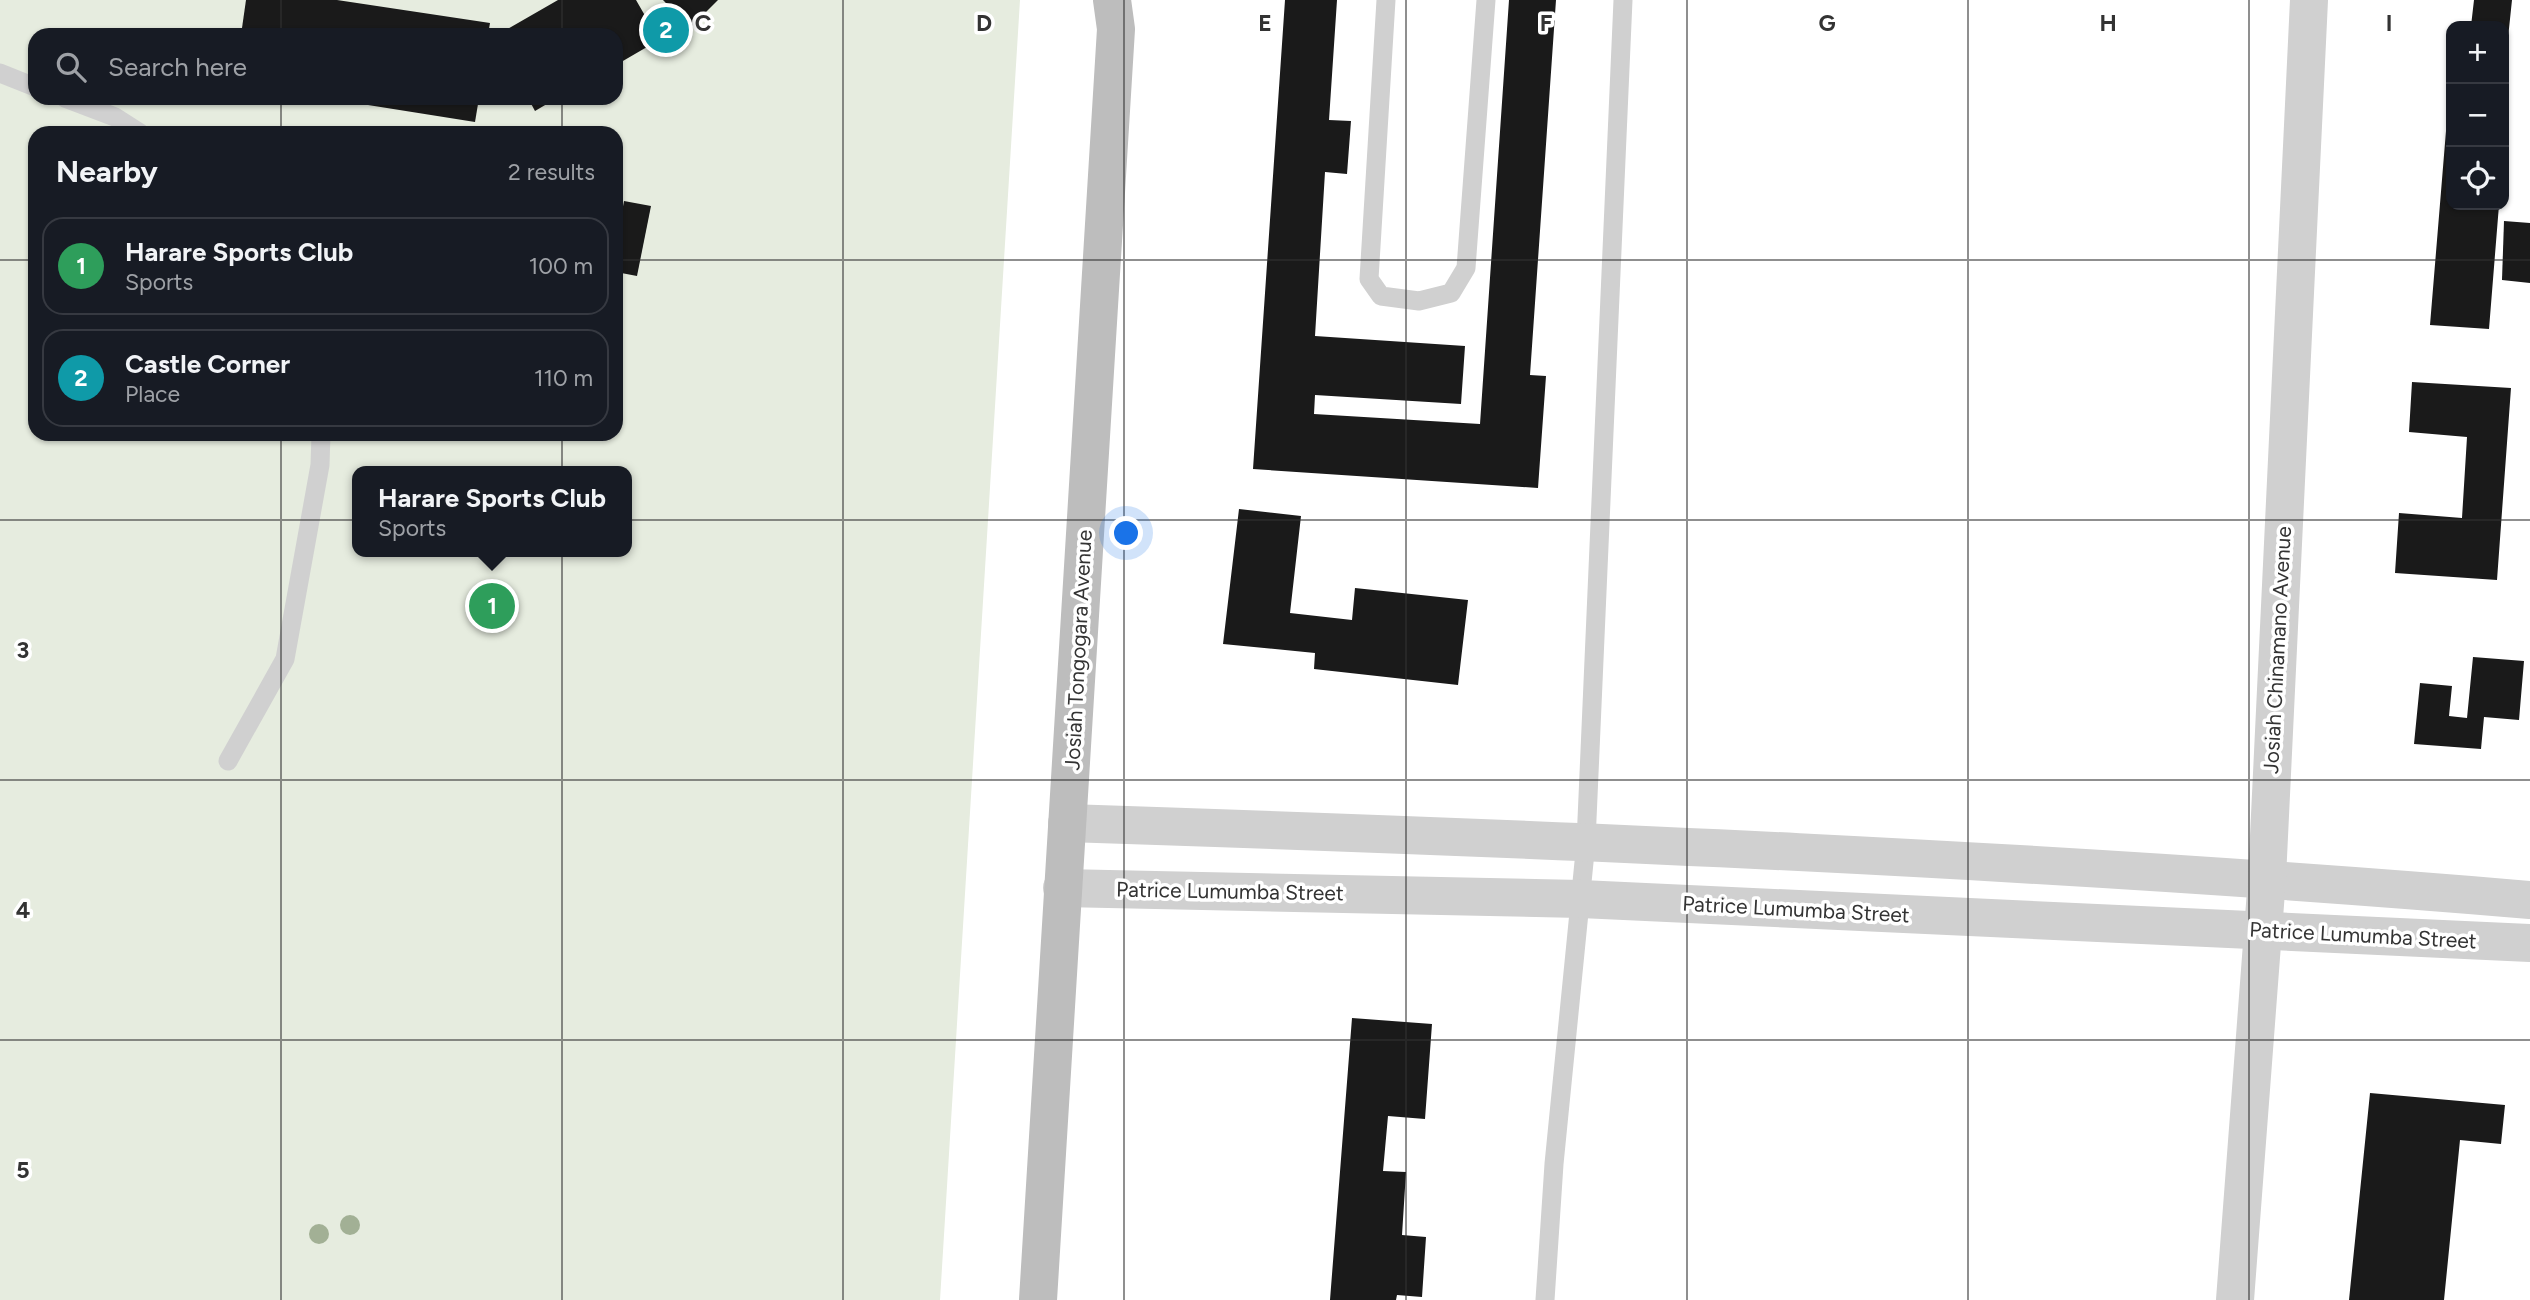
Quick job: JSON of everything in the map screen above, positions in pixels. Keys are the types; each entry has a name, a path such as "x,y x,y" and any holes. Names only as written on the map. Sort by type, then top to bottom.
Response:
{"main road":[{"name":"Josiah Tongogara Avenue","path":"1038,1300 1116,10"}],"street":[{"name":"Josiah Chinamano Avenue","path":"2235,1300 2267,878 2309,0"},
{"path":"1067,823 1586,842 2267,878 2530,900"},
{"name":"Patrice Lumumba Street","path":"1062,888 1581,899 2530,943"}],"lane":[{"path":"1386,0 1369,279 1381,296 1419,301 1451,293 1466,268 1486,0"},
{"path":"1545,1300 1554,1164 1586,842 1623,0"},
{"path":"0,73 28,84"},
{"path":"83,105 115,117 130,126"},
{"path":"228,761 285,659 320,465 321,441"}],"shaded area":[{"path":"0,0 1020,0 940,1300 0,1300"}],"building":[{"path":"246,0 337,0 490,23 489,28 242,28"},
{"path":"558,0 636,0 659,40 623,61 623,28 509,28"},
{"path":"663,0 718,0 690,28"},
{"path":"1285,0 1337,0 1329,120 1351,121 1347,174 1325,172 1315,336 1465,346 1461,404 1315,395 1314,414 1480,424 1509,0 1556,0 1530,375 1546,376 1538,488 1253,469"},
{"path":"2474,0 2512,0 2509,28 2509,21 2472,21"},
{"path":"368,105 478,105 475,122"},
{"path":"532,105 545,105 535,111"},
{"path":"2446,131 2446,210 2499,210 2489,329 2430,325"},
{"path":"624,201 651,206 637,276 623,273"},
{"path":"2504,221 2530,223 2530,283 2502,280"},
{"path":"2412,382 2511,388 2497,580 2395,573 2399,513 2462,518 2467,437 2409,432"},
{"path":"1239,509 1301,516 1290,613 1352,620 1355,588 1468,600 1458,685 1314,669 1315,653 1223,644"},
{"path":"2473,657 2524,661 2519,720 2484,717 2481,749 2414,744 2420,683 2452,686 2449,716 2467,718"},
{"path":"1352,1018 1432,1024 1425,1119 1388,1116 1383,1171 1406,1172 1402,1235 1426,1237 1422,1297 1397,1295 1396,1300 1330,1300"},
{"path":"2370,1093 2505,1105 2501,1144 2460,1140 2444,1300 2349,1300"}],"place":[{"name":"Castle Corner","path":"666,30"},
{"name":"Harare Sports Club","path":"492,606"}]}
